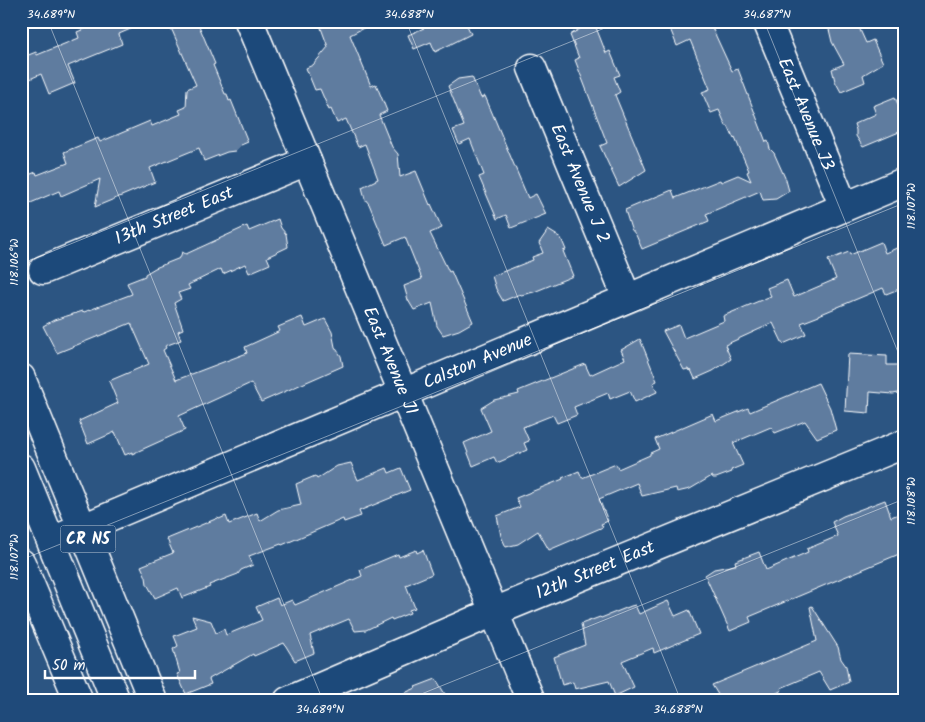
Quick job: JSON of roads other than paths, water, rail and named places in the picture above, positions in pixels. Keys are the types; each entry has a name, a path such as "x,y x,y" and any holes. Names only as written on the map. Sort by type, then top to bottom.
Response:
{"street":[{"name":"East Avenue J1","path":"249,21 531,701"},
{"name":"East Avenue J3","path":"767,21 844,207"},
{"name":"East Avenue J 2","path":"532,68 627,298"},
{"name":"13th Street East","path":"43,270 307,161"},
{"name":"Calston Avenue","path":"52,541 904,182"},
{"name":"CR N5","path":"21,378 153,701"},
{"name":"12th Street East","path":"288,701 494,612 904,444"},
{"name":"CR N5","path":"21,468 116,701"},
{"path":"21,563 79,701"}]}
